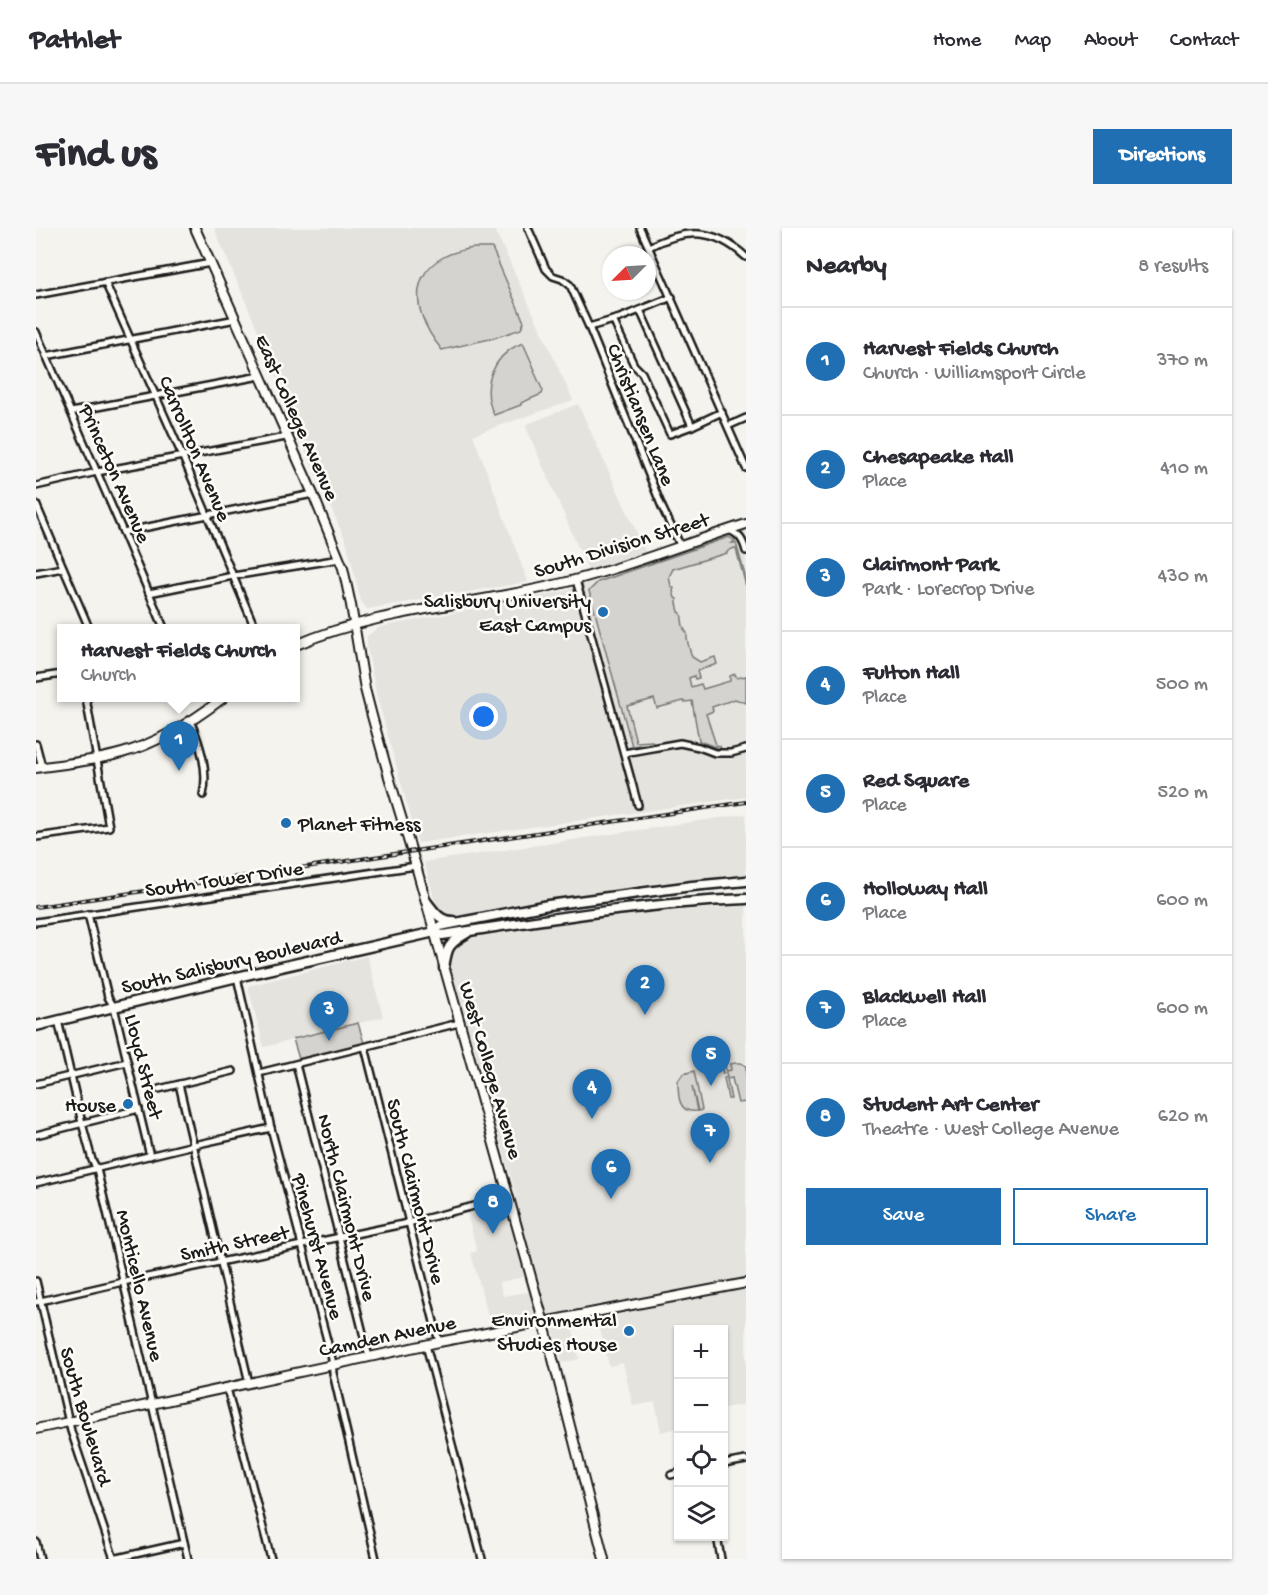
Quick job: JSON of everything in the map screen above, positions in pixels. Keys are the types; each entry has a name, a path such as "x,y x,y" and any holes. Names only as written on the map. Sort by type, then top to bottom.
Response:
{"main road":[{"name":"South Salisbury Boulevard","path":"36,1026 434,932 440,926 459,922 548,905 685,886 746,881"},
{"path":"574,915 573,910 577,907 602,903 613,896"},
{"name":"South Salisbury Boulevard","path":"434,932 442,935 574,915 746,899"},
{"path":"426,901 442,919 459,922"},
{"path":"444,968 447,950 455,940 473,930"}],"street":[{"name":"East College Avenue","path":"195,228 340,559 354,625"},
{"name":"Christiansen Lane","path":"528,228 546,269 553,276 570,285 662,507 681,547"},
{"path":"640,228 649,246"},
{"path":"651,246 673,236 703,230 746,255"},
{"path":"656,262 746,468"},
{"path":"36,295 211,263"},
{"name":"Carrollton Avenue","path":"105,282 182,455 253,624"},
{"path":"589,327 672,297"},
{"path":"640,310 692,426"},
{"path":"46,356 236,319"},
{"path":"613,320 634,365 642,373 670,434 722,412"},
{"name":"Princeton Avenue","path":"36,332 162,624"},
{"path":"71,412 260,376"},
{"path":"728,426 746,418"},
{"path":"36,486 182,455 286,437"},
{"path":"123,532 313,494"},
{"path":"36,504 87,624"},
{"name":"South Division Street","path":"300,643 316,636 400,613 576,580 746,524"},
{"path":"728,530 738,534 744,542 746,551"},
{"path":"150,593 233,576 340,559"},
{"path":"36,573 63,568"},
{"path":"576,580 638,805"},
{"name":"West College Avenue","path":"354,625 367,698 417,866 509,1197 604,1559"},
{"path":"36,678 57,675"},
{"path":"36,837 109,827 87,702"},
{"path":"36,744 39,768 97,759 137,748 170,732 216,702"},
{"path":"190,720 200,743 204,766 203,795"},
{"path":"624,753 680,743 715,753 731,753 746,749"},
{"name":"South Tower Drive","path":"36,922 417,866"},
{"name":"Lloyd Street","path":"88,914 108,997 114,1007 150,1156"},
{"name":"Pinehurst Avenue","path":"237,977 271,1128 332,1359 333,1373 375,1559"},
{"name":"Monticello Avenue","path":"58,1020 82,1123 92,1160 97,1169 188,1559"},
{"path":"259,1073 459,1023"},
{"name":"South Clairmont Drive","path":"364,1047 439,1342"},
{"path":"36,1084 127,1062"},
{"name":"North Clairmont Drive","path":"296,1064 369,1357"},
{"path":"159,1089 233,1071"},
{"path":"179,1084 249,1383"},
{"path":"36,1135 139,1109"},
{"path":"36,1183 271,1128"},
{"name":"Smith Street","path":"38,1302 123,1282 408,1223 509,1197"},
{"name":"South Boulevard","path":"36,1281 38,1302 69,1422 113,1559"},
{"name":"Camden Avenue","path":"36,1429 439,1342 746,1282"},
{"path":"426,1345 482,1559"},
{"path":"227,1388 271,1559"},
{"path":"728,1463 746,1460"},
{"path":"718,1541 721,1559"},
{"path":"36,1542 40,1559"},
{"path":"113,1559 184,1543"}],"shaded area":[{"path":"214,228 494,228 573,400 473,435 528,582 367,609 361,601 347,544 281,395 277,375"},
{"path":"473,248 492,248 524,322 521,329 442,350 422,316 419,301 420,286 425,273 436,262 452,253"},
{"path":"523,343 543,391 542,394 494,415 488,393 492,372 504,355"},
{"name":"Salisbury University East Campus","path":"578,404 650,562 746,530 746,797 418,843 377,697 367,648 367,636 380,627 541,596 593,581 525,425"},
{"path":"729,537 735,541 732,543 736,543 746,586 734,548 727,553 673,569 669,577 687,633 692,657 700,662 715,657 717,664 697,671 699,678 695,679 694,676 689,678 691,687 701,684 703,689 730,681 730,676 735,674 737,678 746,676 746,703 735,699 712,707 713,711 706,714 716,745 721,749 699,741 692,701 657,708 654,699 627,706 636,742 652,741 652,743 632,746 589,591 598,582"},
{"path":"746,814 746,874 641,885 451,917 437,908 424,862"},
{"path":"746,906 746,1404 728,1407 728,1325 674,1325 674,1429 661,1432 655,1402 633,1406 623,1363 609,1366 598,1320 572,1324 579,1359 562,1363 553,1328 539,1331 534,1317 491,1326 471,1253 477,1251 467,1213 517,1198 450,968 451,950 466,939 620,914","holes":["524,1277 528,1292 503,1296 499,1282"]},
{"path":"367,956 383,1017 264,1047 248,986"},
{"path":"358,1023 364,1043 299,1059 293,1039"},
{"path":"730,1064 746,1066 746,1102 738,1103 732,1078 727,1079 731,1099 728,1099 724,1078 727,1077 726,1073 723,1074 721,1066 725,1065 726,1071 731,1070"},
{"path":"694,1071 702,1110 698,1111 692,1086 697,1111 686,1110 683,1107 678,1092 678,1081 683,1074"}],"railway":[{"path":"36,907 746,802"}],"place":[{"name":"Salisbury University East Campus","path":"603,612"},
{"name":"Harvest Fields Church","path":"179,771"},
{"name":"Planet Fitness","path":"286,823"},
{"name":"Chesapeake Hall","path":"645,1015"},
{"name":"Clairmont Park","path":"329,1041"},
{"name":"Red Square","path":"711,1086"},
{"name":"House","path":"128,1104"},
{"name":"Fulton Hall","path":"592,1119"},
{"name":"Blackwell Hall","path":"710,1163"},
{"name":"Holloway Hall","path":"611,1199"},
{"name":"Student Art Center","path":"493,1234"},
{"name":"Environmental Studies House","path":"629,1331"}]}
